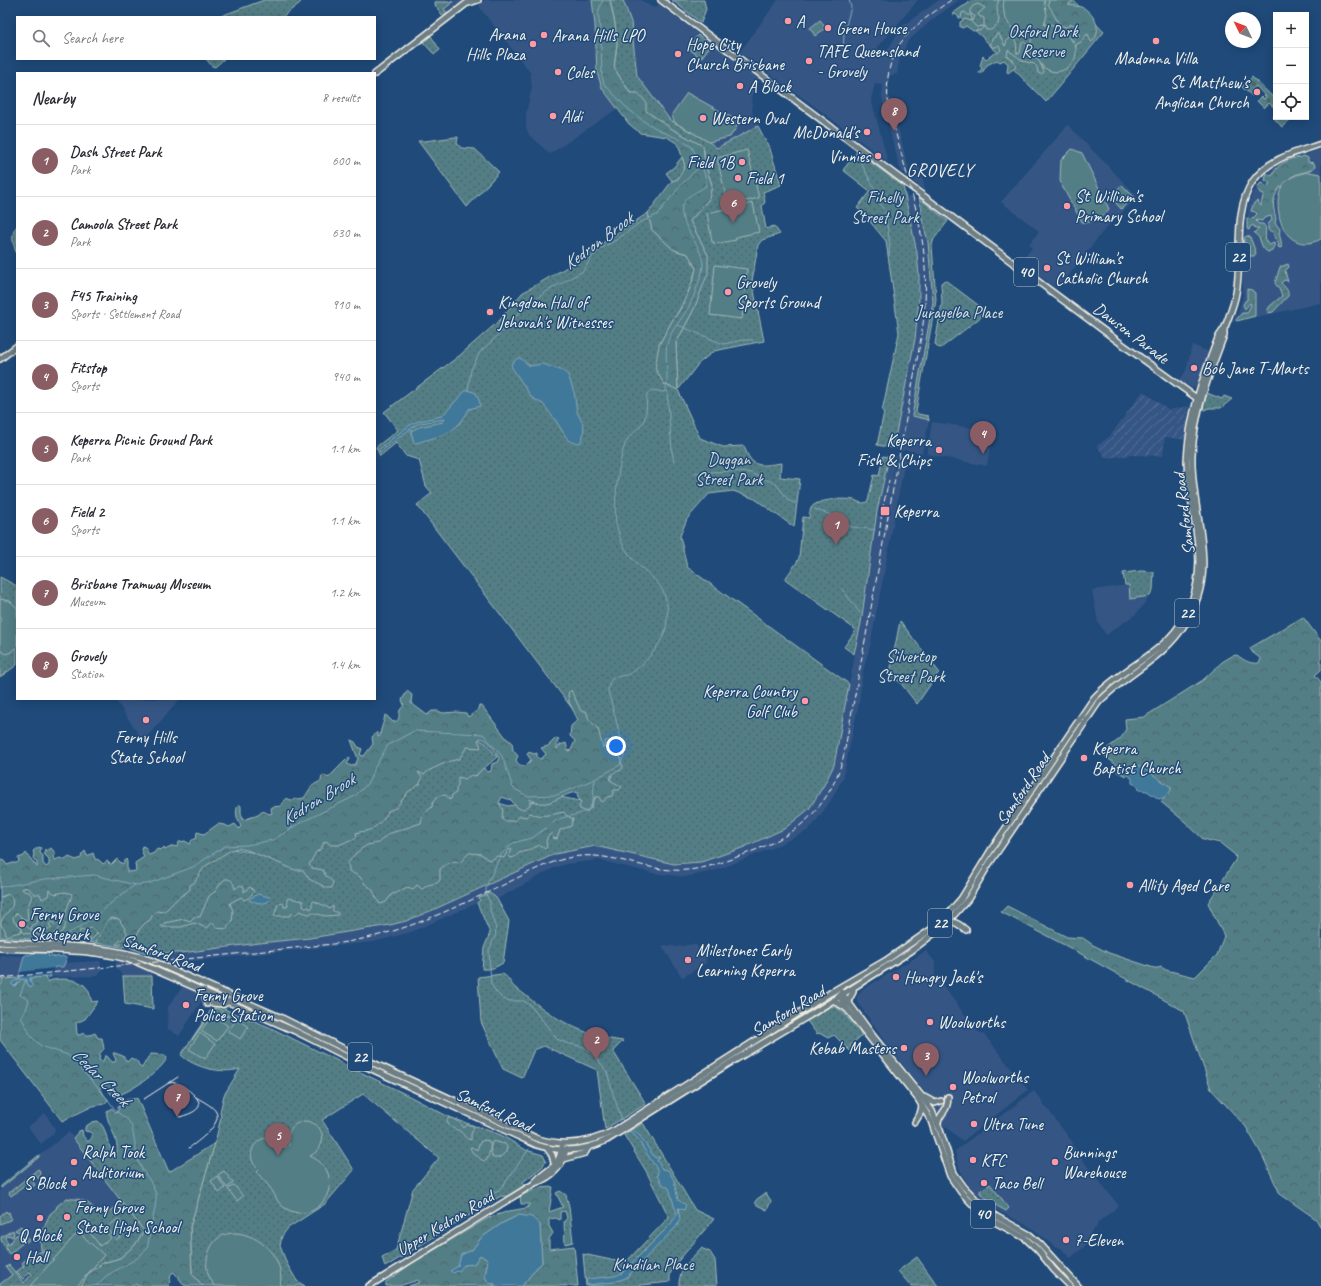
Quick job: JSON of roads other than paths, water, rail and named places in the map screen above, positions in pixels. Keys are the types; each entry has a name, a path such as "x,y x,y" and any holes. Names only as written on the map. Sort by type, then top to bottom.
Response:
{"main road":[{"path":"376,73 470,1 478,0"},
{"name":"Dawson Parade","path":"661,0 1198,399"},
{"name":"Samford Road","path":"0,948 103,954 128,959 152,967 295,1031 528,1142 547,1148 564,1150 588,1148 602,1143 631,1122 918,940 936,927 961,899 998,839 1094,698 1161,646 1174,632 1192,601 1199,572 1199,550 1187,463 1192,419 1198,399 1224,335 1224,329 1234,303 1242,212 1246,195 1260,172 1273,162 1290,154 1321,144"},
{"path":"0,359 16,347"},
{"name":"Samford Road","path":"631,1122 853,988 918,946 948,922 968,899 985,870 1098,703 1108,693 1166,649 1181,631 1192,612 1200,592 1204,561 1192,469 1198,399"},
{"path":"948,922 958,924 966,930"},
{"name":"Samford Road","path":"0,942 60,945 113,950 138,956 282,1018 371,1062 538,1139 565,1144 580,1143 593,1140 623,1128"},
{"path":"848,1002 853,992 853,988"},
{"path":"204,990 205,1000 210,1003 224,1004 229,1001"},
{"name":"40","path":"837,990 848,1002 932,1111 938,1124 954,1172 964,1187 973,1198 997,1218 1030,1235 1078,1286"},
{"name":"40","path":"841,995 847,1009 922,1106 931,1121 950,1176 961,1192 979,1211 993,1221 1025,1238 1038,1250 1054,1270 1070,1286"},
{"path":"833,1000 847,1009"},
{"path":"920,1094 933,1102 938,1103 941,1101"},
{"path":"938,1124 938,1120 948,1105 948,1097"},
{"path":"915,1122 920,1114 922,1106"},
{"name":"Upper Kedron Road","path":"369,1286 534,1183 555,1172 564,1159 565,1144"},
{"path":"547,1148 552,1155 555,1166"},
{"path":"564,1159 584,1153 588,1148"},
{"name":"Upper Kedron Road","path":"534,1183 555,1166 564,1150"}],"waterway":[{"name":"Kedron Brook","path":"0,887 45,879 94,875 136,885 147,884 193,867 225,846 247,845 273,840 298,824 355,796 368,783 375,767 388,745 414,731 483,734 502,756 513,788 527,796 557,795 595,779 620,765 625,753 608,691 610,683 614,678 635,671 652,654 664,633 666,627 667,610 665,597 661,588 654,579 629,555 620,538 615,516 619,470 623,449 626,442 644,422 647,394 652,390 664,392 666,388 666,353 668,341 674,329 685,314 695,294 703,264 702,257 683,220 682,207 689,196 706,186 706,180 704,172 692,147 645,122 627,108 604,84 602,77 601,39 598,12 603,0"},
{"path":"843,55 844,33 851,7 849,0"},
{"path":"860,161 883,209"},
{"name":"Kedron Brook","path":"468,390 471,370 480,352 504,330 521,311 544,293 583,271 592,257 603,247 618,239 639,223 657,215 680,186 701,165"},
{"path":"885,212 890,244 889,256"},
{"path":"678,325 723,344 753,340"},
{"path":"667,390 674,461"},
{"path":"695,473 730,471 751,473 776,484 789,501 796,503"},
{"path":"814,509 834,516 846,526 875,530"},
{"path":"842,589 860,613"},
{"path":"595,780 593,799 588,809 579,814 557,820 532,838 513,843 500,856 486,887 486,894 490,902 490,910 496,929 495,937 489,950 491,984 503,999 510,1001 524,1001 530,1005 557,1039 566,1043 584,1047 595,1056 607,1072 623,1122"},
{"name":"Cedar Creek","path":"53,943 90,920 135,885"},
{"name":"Cedar Creek","path":"26,979 20,995 29,1000 26,1010 21,1017 31,1036 41,1046 68,1055 103,1093 117,1112 128,1120 132,1127 138,1161 156,1194 156,1202 147,1249 136,1259 106,1276 96,1286"},
{"path":"474,1213 487,1195 499,1190 529,1149"}],"tram line":[{"path":"144,1099 178,1077"},
{"path":"168,1083 183,1086 192,1093 198,1101 199,1105 196,1110 190,1114 180,1117"},
{"path":"189,1148 198,1142 213,1127 217,1117 216,1112 212,1108 196,1097"}],"railway":[{"path":"0,978 333,944 377,936 435,916 538,868 564,859 578,856 605,857 658,869 672,870 691,870 727,861 778,840 794,830 814,812 830,791 836,779 844,754 924,315 925,281 923,246 916,209 888,100 890,66 895,52 912,30 951,0"},
{"path":"879,537 882,511 889,480"}],"place":[{"name":"A","path":"788,21"},
{"name":"Green House","path":"828,28"},
{"name":"Arana Hills LPO","path":"544,35"},
{"name":"Madonna Villa","path":"1156,41"},
{"name":"Arana Hills Plaza","path":"533,44"},
{"name":"Hope City Church Brisbane","path":"678,54"},
{"name":"TAFE Queensland - Grovely","path":"809,61"},
{"name":"Coles","path":"558,72"},
{"name":"A Block","path":"740,86"},
{"name":"St Matthew's Anglican Church","path":"1257,92"},
{"name":"Aldi","path":"553,116"},
{"name":"Western Oval","path":"703,118"},
{"name":"Grovely","path":"894,131"},
{"name":"McDonald's","path":"867,132"},
{"name":"Vinnies","path":"878,156"},
{"name":"Field 1B","path":"742,162"},
{"name":"Field 1","path":"738,178"},
{"name":"St William's Primary School","path":"1067,206"},
{"name":"Field 2","path":"733,223"},
{"name":"St William's Catholic Church","path":"1047,268"},
{"name":"Grovely Sports Ground","path":"728,292"},
{"name":"Kingdom Hall of Jehovah's Witnesses","path":"490,312"},
{"name":"Bob Jane T-Marts","path":"1194,368"},
{"name":"Keperra Fish & Chips","path":"939,450"},
{"name":"Fitstop","path":"983,454"},
{"name":"Keperra","path":"885,511"},
{"name":"Dash Street Park","path":"836,545"},
{"name":"Keperra Country Golf Club","path":"805,701"},
{"name":"Ferny Hills State School","path":"146,720"},
{"name":"Keperra Baptist Church","path":"1084,758"},
{"name":"Allity Aged Care","path":"1130,885"},
{"name":"Ferny Grove Skatepark","path":"22,924"},
{"name":"Milestones Early Learning Keperra","path":"688,960"},
{"name":"Hungry Jack's","path":"896,977"},
{"name":"Ferny Grove Police Station","path":"186,1005"},
{"name":"Woolworths","path":"930,1022"},
{"name":"Kebab Masters","path":"904,1048"},
{"name":"Camoola Street Park","path":"596,1060"},
{"name":"F45 Training","path":"926,1076"},
{"name":"Woolworths Petrol","path":"953,1087"},
{"name":"Brisbane Tramway Museum","path":"177,1117"},
{"name":"Ultra Tune","path":"974,1124"},
{"name":"Keperra Picnic Ground Park","path":"278,1156"},
{"name":"KFC","path":"973,1160"},
{"name":"Ralph Took Auditorium","path":"74,1162"},
{"name":"Bunnings Warehouse","path":"1055,1162"},
{"name":"S Block","path":"74,1183"},
{"name":"Taco Bell","path":"984,1183"},
{"name":"Ferny Grove State High School","path":"67,1217"},
{"name":"Q Block","path":"40,1218"},
{"name":"7-Eleven","path":"1066,1240"},
{"name":"Hall","path":"17,1257"}],"district":[{"name":"GROVELY","path":"940,170"}],"park label":[{"name":"Oxford Park Reserve","path":"1043,41"},
{"name":"Fihelly Street Park","path":"885,207"},
{"name":"Jurayelba Place","path":"959,312"},
{"name":"Duggan Street Park","path":"729,469"},
{"name":"Silvertop Street Park","path":"911,666"},
{"name":"Kindilan Place","path":"653,1264"}]}
